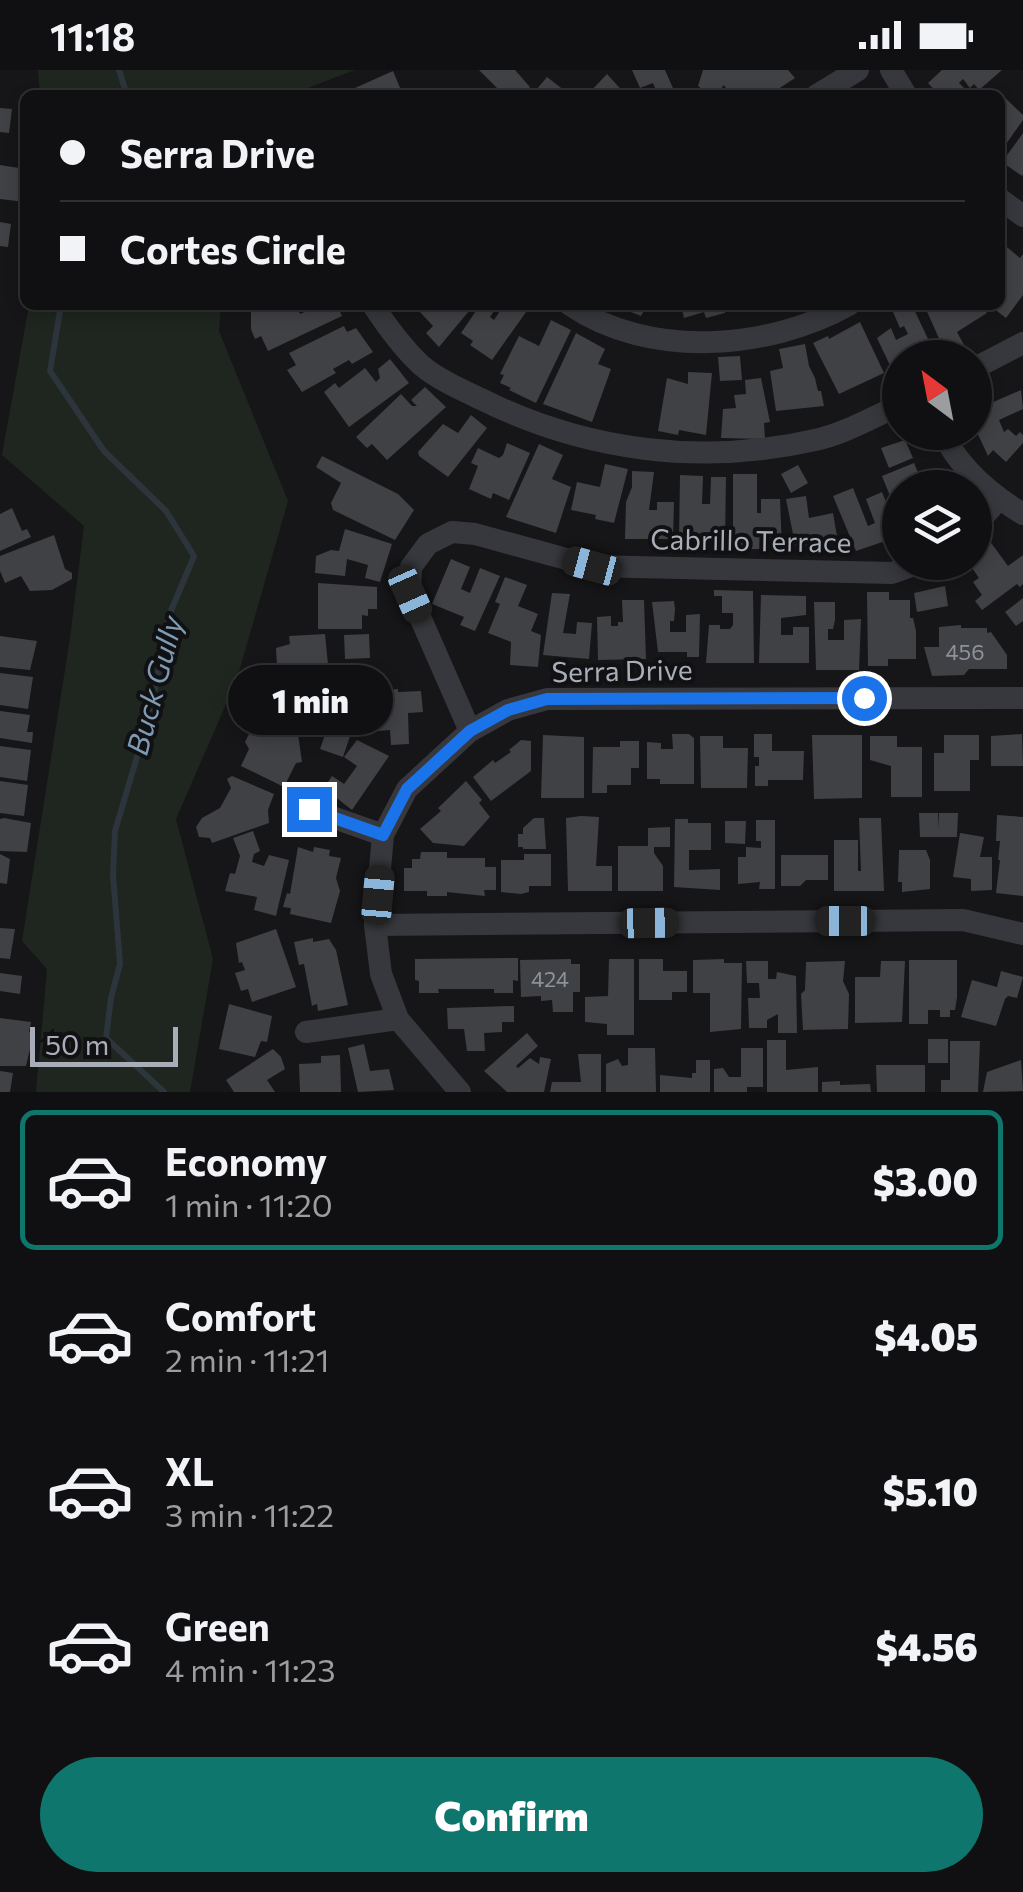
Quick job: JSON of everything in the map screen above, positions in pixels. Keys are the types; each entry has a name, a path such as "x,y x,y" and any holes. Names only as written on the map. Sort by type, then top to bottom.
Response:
{"street":[{"path":"826,90 858,70"},
{"path":"377,310 422,366 470,394 527,422 622,448 690,452 766,449 820,440 882,413"},
{"path":"579,310 632,334 699,342 768,334 840,310"},
{"path":"992,359 1023,343"},
{"path":"954,450 966,468 999,499 1023,514"},
{"path":"992,507 999,499"},
{"name":"Cabrillo Terrace","path":"470,731 410,594 411,567 428,544 452,532 475,534 592,566 882,572"},
{"name":"Serra Drive","path":"460,1092 398,1019 381,974 375,925 383,835 407,789 470,731 508,710 547,699 1023,698"},
{"path":"309,809 383,835"},
{"path":"375,925 963,920 1023,934"},
{"path":"306,1032 398,1019"}],"shaded area":[{"path":"38,70 355,70 302,90 40,90"},
{"path":"28,310 221,310 219,331 288,501 237,679 176,819 213,959 190,1092 36,1092 47,969 22,941 84,526 2,455"}],"building":[{"path":"479,70 515,70 530,87 528,90 499,90"},
{"path":"632,70 665,70 674,90 656,90 653,83 640,88"},
{"path":"703,70 788,70 795,78 777,90 727,90 724,85 720,90 703,90 698,86"},
{"path":"942,70 1002,70 979,90 974,84 970,88 963,79 959,83 964,90 934,90 928,83"},
{"path":"393,71 401,90 356,90"},
{"path":"607,74 621,90 592,90"},
{"path":"547,77 564,90 536,90"},
{"path":"1005,98 1023,115 1005,146"},
{"path":"0,108 12,109 9,133 0,132"},
{"path":"1023,133 1022,176 1005,164 1005,158"},
{"path":"0,165 20,168 20,201 0,199"},
{"path":"0,222 11,224 8,247 0,246"},
{"path":"1005,246 1020,258 1023,254 1023,295 1006,318 996,310 1005,310"},
{"path":"251,310 298,310 300,314 309,310 339,310 342,316 268,351 261,336 255,339"},
{"path":"470,310 439,347 426,333 433,326 419,311"},
{"path":"477,310 495,310 490,317 494,320 501,310 527,310 492,360 470,345 473,341 461,333"},
{"path":"682,310 725,313 706,318 704,312 684,318"},
{"path":"892,310 914,310 929,340 896,340 908,334 904,326 900,328"},
{"path":"926,310 987,313 957,332 961,340 940,340"},
{"path":"551,320 571,330 536,403 500,383 504,375 500,374 519,336 539,346"},
{"path":"860,322 882,374 839,394 813,343 828,336 829,339"},
{"path":"344,326 347,332 356,328 373,352 333,369 336,373 302,392 287,370 296,365 289,353"},
{"path":"891,328 896,340 882,340 882,349 877,338"},
{"path":"576,333 605,349 598,364 611,369 592,422 543,404"},
{"path":"805,344 824,406 776,411 770,371 783,368 779,349"},
{"path":"740,356 742,380 720,381 718,357"},
{"path":"390,359 409,383 349,427 324,392 335,383 339,388 365,368 376,382 380,378 378,369"},
{"path":"688,372 712,373 706,435 658,431 667,378 688,384"},
{"path":"761,378 770,422 764,423 765,439 721,438 723,409 736,408 734,395 746,394 745,380"},
{"path":"425,387 446,407 387,460 372,444 367,448 356,437 401,394 417,406 411,400"},
{"path":"1021,390 1023,409 999,420 1004,432 1008,429 1016,436 1020,432 1023,435 1023,443 1006,462 993,450 988,456 985,450 992,450 992,403"},
{"path":"471,415 487,428 448,477 419,456 418,452 443,424 458,433"},
{"path":"507,443 530,453 509,500 493,493 491,499 469,489 478,466 471,463 478,448 499,458"},
{"path":"539,444 563,455 552,479 571,487 556,533 506,517"},
{"path":"881,448 909,450 913,458 889,468"},
{"path":"322,456 398,494 414,510 395,540 333,510 331,503 341,483 316,467"},
{"path":"914,463 917,470 897,470"},
{"path":"605,464 628,469 614,523 571,510 577,482 600,487"},
{"path":"798,465 808,483 791,493 781,474"},
{"path":"632,471 654,472 649,510 657,510 657,502 674,502 673,539 625,539"},
{"path":"733,474 757,474 757,513 761,513 761,499 780,499 782,549 733,549"},
{"path":"680,475 703,476 702,504 710,504 711,477 726,477 725,540 679,540"},
{"path":"853,488 868,526 875,523 866,499 882,492 882,542 856,551 833,496"},
{"path":"806,496 809,518 833,513 838,542 796,549 786,499"},
{"path":"12,508 22,531 27,529 31,537 0,551 0,514"},
{"path":"345,529 392,544 380,582 365,578 368,565 347,559 345,576 315,573 316,556 339,551"},
{"path":"54,535 72,579 52,590 30,591 21,576 5,583 0,556"},
{"path":"992,544 1008,566 1023,555 1023,584 1017,584 982,610 975,601 982,595 973,582 992,580"},
{"path":"451,559 470,567 461,589 470,593 480,568 500,576 475,631 460,625 464,617 432,604"},
{"path":"505,577 527,585 518,606 538,614 531,631 541,635 538,667 510,665 511,642 488,633 500,604 495,602"},
{"path":"318,583 377,587 377,609 368,609 368,616 362,615 362,629 318,629"},
{"path":"945,586 948,606 917,612 914,593"},
{"path":"714,590 753,591 754,663 706,663 709,625 730,629 733,625 733,613 722,613 722,596 714,596"},
{"path":"867,592 889,592 889,600 910,600 916,659 888,659 888,666 868,666"},
{"path":"552,593 570,594 563,633 576,634 577,622 592,623 589,659 543,655"},
{"path":"761,595 806,596 806,615 781,618 781,635 793,635 793,627 809,627 809,663 759,663"},
{"path":"1023,598 1023,621 1016,626 1005,612"},
{"path":"622,600 644,600 646,659 598,660 597,617 611,616 611,626 618,626 618,622 623,622"},
{"path":"674,601 670,632 686,632 686,615 700,614 699,657 687,657 687,652 658,652 652,602"},
{"path":"814,602 835,602 835,620 833,629 828,629 828,640 844,640 844,620 861,619 859,670 816,670"},
{"path":"939,627 987,628 1007,655 1007,669 969,669 964,675 932,676 924,647 939,647"},
{"path":"325,634 330,685 293,688 292,666 277,667 276,648 290,644 289,636"},
{"path":"369,634 370,658 345,659 344,635"},
{"path":"0,636 37,641 30,670 0,667"},
{"path":"0,673 33,677 28,709 0,705"},
{"path":"382,688 421,691 423,712 408,713 409,744 391,745 390,730 367,732 366,710 325,713 324,694"},
{"path":"0,711 30,715 27,732 33,732 32,743 0,738"},
{"path":"295,713 302,762 296,763 284,787 241,766 249,749 245,742 251,730 258,734 265,720"},
{"path":"327,729 350,736 343,757 320,749"},
{"path":"672,734 689,734 694,738 694,784 660,784 660,779 647,779 647,742 661,743 661,749 673,749"},
{"path":"754,734 772,734 772,751 804,751 803,780 768,780 768,786 755,786 759,757 754,757"},
{"path":"1022,734 1023,766 991,766 991,736"},
{"path":"543,735 584,737 584,798 541,798"},
{"path":"812,735 862,735 862,798 814,799"},
{"path":"944,735 979,735 979,760 970,760 970,791 934,791 934,753 944,753"},
{"path":"700,736 723,736 723,748 748,748 747,788 701,788"},
{"path":"870,736 897,736 897,747 922,747 922,797 891,797 891,766 870,760"},
{"path":"357,740 389,756 352,810 324,788 332,776 344,784 357,766 344,757"},
{"path":"521,740 531,741 531,771 491,801 473,777 493,760 495,763 511,752"},
{"path":"620,741 639,741 639,768 631,768 631,785 607,785 607,793 592,793 593,747 620,747"},
{"path":"0,746 31,750 27,781 0,777"},
{"path":"232,776 274,794 268,810 269,823 212,843 210,838 199,837 196,827 202,818 220,808 231,788 227,779"},
{"path":"0,781 28,785 24,816 0,813"},
{"path":"466,781 490,817 464,846 433,843 420,829"},
{"path":"919,813 938,813 938,829 939,813 958,813 957,837 920,837"},
{"path":"997,815 1023,817 1023,896 996,893 1000,860"},
{"path":"599,817 596,866 612,866 612,891 568,891 566,818"},
{"path":"534,818 544,818 546,849 518,847 518,834 523,834 523,828"},
{"path":"859,818 881,818 884,891 834,891 834,840 858,840 861,871"},
{"path":"0,819 31,823 27,852 0,851"},
{"path":"675,819 711,823 711,850 689,850 689,870 720,869 720,890 674,887"},
{"path":"756,820 775,820 775,889 759,889 760,882 738,884 738,857 746,857 746,847 761,848 761,841 756,841"},
{"path":"725,821 746,821 745,844 725,843"},
{"path":"670,827 670,847 654,847 663,866 663,891 618,891 618,846 648,846 648,828"},
{"path":"253,831 260,851 254,854 252,862 264,866 269,855 289,860 276,916 254,910 257,897 225,891 240,856 233,838"},
{"path":"960,833 984,837 980,857 992,857 992,890 971,891 971,879 953,877"},
{"path":"298,847 313,852 314,847 330,850 329,856 341,858 336,878 340,891 331,923 290,914 291,908 283,907 287,893 290,894"},
{"path":"899,850 926,850 930,889 902,892 902,882 898,882"},
{"path":"421,852 447,852 447,858 485,858 485,867 496,867 496,890 484,890 485,896 447,892 447,896 427,896 427,891 404,891 404,868 412,868 412,859 420,859"},
{"path":"0,854 10,859 7,884 0,883"},
{"path":"524,854 551,854 551,886 529,886 529,892 521,894 501,892 501,860 524,860"},
{"path":"781,855 828,855 828,880 781,886"},
{"path":"0,928 15,929 10,959 0,958"},
{"path":"276,929 296,987 252,1002 248,989 241,991 235,973 245,970 239,963 236,943"},
{"path":"313,938 313,942 329,939 336,950 348,1005 318,1011 317,1004 312,1006 304,964 299,965 294,942"},
{"path":"518,958 518,981 513,980 513,993 438,989 439,993 419,993 419,981 415,980 415,959"},
{"path":"571,959 571,964 580,964 580,992 573,992 573,1012 553,1012 552,1000 541,1001 541,996 521,997 520,960"},
{"path":"609,959 634,959 634,1035 607,1035 607,1024 585,1022 585,997 608,996"},
{"path":"639,959 663,959 663,971 687,971 687,992 672,992 672,1000 639,1000"},
{"path":"724,959 724,963 742,963 741,1029 710,1032 710,993 693,993 693,960"},
{"path":"909,960 957,960 957,997 950,1017 940,1017 940,1010 928,1010 928,1024 909,1024"},
{"path":"746,961 768,961 768,979 776,979 777,972 796,976 797,1033 778,1033 778,1014 767,1020 767,1028 749,1028 748,998 760,998 759,983 747,983"},
{"path":"845,961 848,1029 803,1030 801,994 805,990 806,962"},
{"path":"881,961 905,961 902,1022 855,1023 855,977 880,977"},
{"path":"1001,971 1023,977 1017,998 1005,999 996,1026 961,1017 972,980 997,987"},
{"path":"0,973 22,976 20,994 0,991"},
{"path":"229,1004 272,1016 267,1042 261,1041 255,1057 219,1049"},
{"path":"514,1006 514,1022 502,1022 502,1032 484,1033 485,1051 467,1051 464,1029 448,1029 447,1008"},
{"path":"0,1018 31,1022 29,1032 34,1032 26,1066 0,1066"},
{"path":"527,1033 538,1046 516,1066 530,1058 539,1064 540,1057 551,1059 544,1092 507,1092 484,1071"},
{"path":"928,1039 948,1039 948,1063 928,1063"},
{"path":"767,1040 786,1040 786,1070 818,1067 818,1092 767,1092"},
{"path":"950,1041 980,1041 978,1092 941,1092 941,1080 950,1080"},
{"path":"364,1044 370,1071 389,1069 394,1090 358,1092 348,1048"},
{"path":"628,1048 655,1048 656,1092 606,1092 606,1064 618,1059 622,1066 628,1065"},
{"path":"741,1048 763,1048 763,1087 747,1087 747,1092 714,1092 714,1069 723,1068 729,1077 741,1077"},
{"path":"273,1049 285,1069 267,1080 275,1092 234,1092 226,1080"},
{"path":"578,1054 601,1054 601,1092 550,1092 552,1082 581,1082"},
{"path":"340,1055 341,1092 300,1092 299,1064 321,1063 321,1056"},
{"path":"696,1060 710,1060 710,1092 660,1092 660,1075 692,1078"},
{"path":"1021,1060 1023,1091 983,1092 987,1072"},
{"path":"876,1065 925,1065 925,1092 877,1092"},
{"path":"0,1071 13,1073 10,1092 0,1092"},
{"path":"840,1081 840,1085 870,1084 871,1092 822,1092 822,1082"}],"waterway":[{"name":"Buck Gully","path":"119,70 125,90"},
{"name":"Buck Gully","path":"60,310 50,371 104,451 166,511 194,556 170,613 150,713 115,831 113,875 120,964 106,1038 164,1092"}],"route":[{"path":"309,809 383,835 407,789 470,731 508,710 547,699 864,698"}]}
